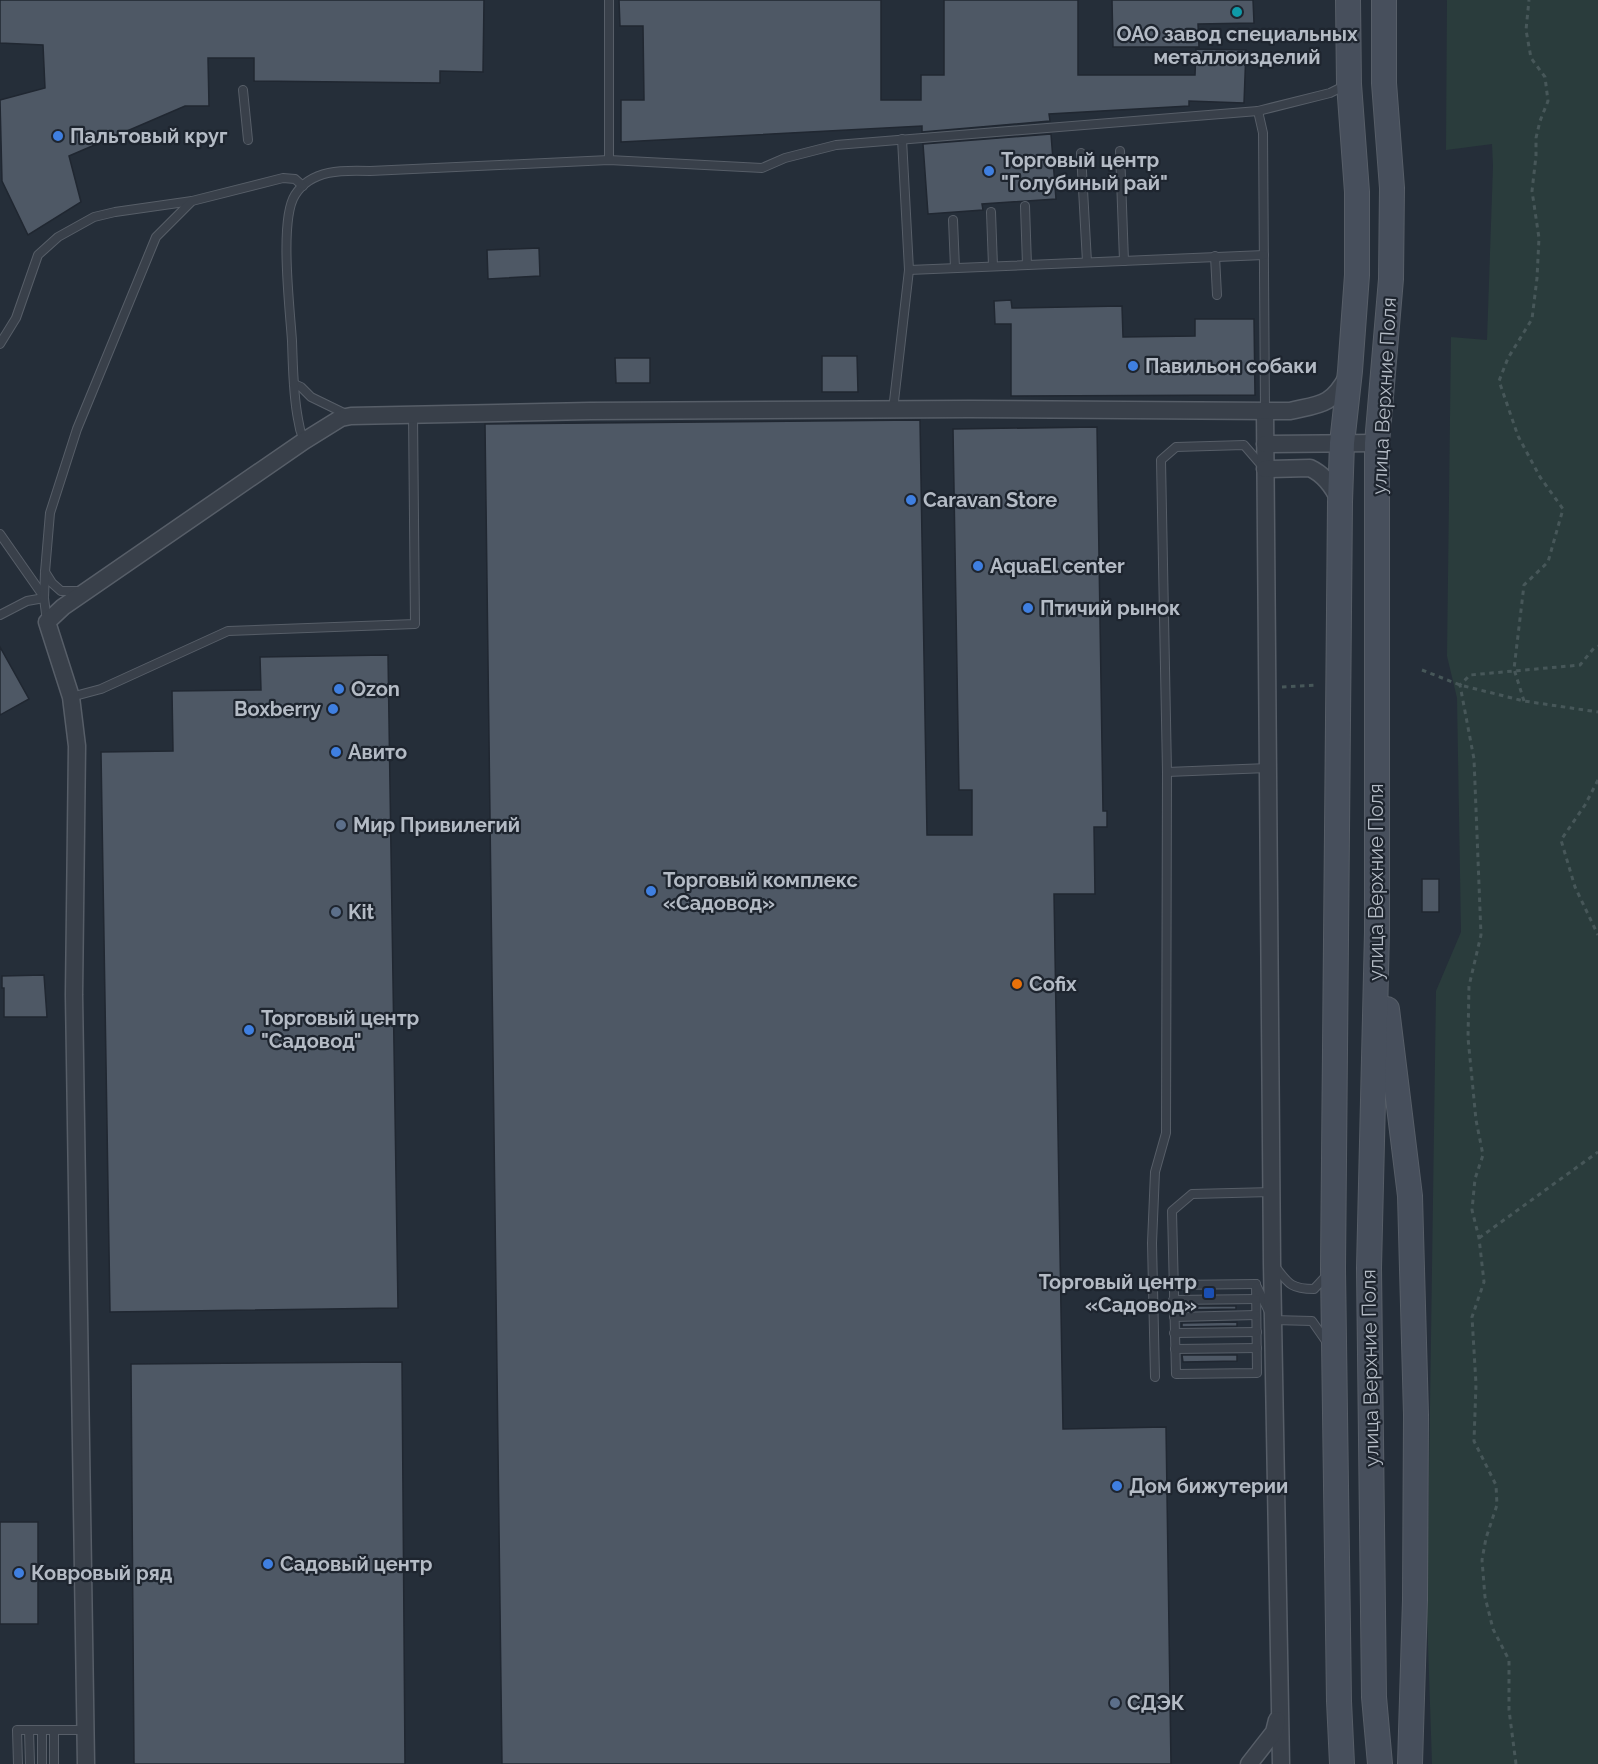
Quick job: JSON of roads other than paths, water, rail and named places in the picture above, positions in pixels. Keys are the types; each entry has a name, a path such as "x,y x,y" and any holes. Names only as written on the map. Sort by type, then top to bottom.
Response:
{"main road":[{"name":"улица Верхние Поля","path":"1342,1764 1339,1701 1333,1269 1340,502 1342,443 1357,275 1357,192 1349,84 1348,0"},
{"name":"улица Верхние Поля","path":"1380,1764 1374,1697 1369,1268 1377,932 1377,443 1391,279 1392,188 1384,83 1384,0"},
{"path":"1377,932 1410,1196 1416,1415 1415,1600 1410,1764"}],"street":[{"path":"86,1764 74,995 77,746 71,697 47,622 63,607 304,441 341,418 351,416 893,410 1290,411 1324,403 1338,393 1350,371"},
{"path":"1265,411 1272,1263 1281,1764"},
{"path":"1265,444 1377,443"},
{"path":"1265,469 1310,468 1317,471 1334,489 1340,502"},
{"path":"1249,1764 1274,1732 1280,1708"}],"lane":[{"path":"609,0 609,160"},
{"path":"304,441 298,419 294,384 288,226 291,203 295,195 303,186 316,178 340,170 370,171 609,160 762,168 784,158 836,145 1258,111 1330,93 1349,84"},
{"path":"243,90 248,140"},
{"path":"1258,111 1263,133 1265,411"},
{"path":"893,410 909,270 902,139"},
{"path":"1120,151 1124,261"},
{"path":"1081,153 1087,262"},
{"path":"0,344 16,318 38,255 58,237 94,217 192,201 284,178 295,179 303,186"},
{"path":"47,622 44,598 48,526 81,420 156,237 192,201"},
{"path":"1025,206 1027,265"},
{"path":"991,212 993,266"},
{"path":"953,220 955,268"},
{"path":"909,270 1264,255"},
{"path":"1215,256 1217,295"},
{"path":"294,384 302,387 311,397 351,416"},
{"path":"71,697 101,689 228,631 415,624 413,414"},
{"path":"1155,1377 1152,1243 1155,1172 1166,1133 1167,772 1161,460 1176,447 1244,445 1265,469"},
{"path":"0,534 44,598"},
{"path":"45,572 61,591 91,588"},
{"path":"0,615 27,601 44,598"},
{"path":"1167,772 1268,768"},
{"path":"1256,1284 1257,1374 1176,1374 1172,1211 1191,1194 1272,1192"},
{"path":"1272,1263 1286,1281 1297,1289 1314,1289 1333,1269"},
{"path":"1173,1285 1256,1284"},
{"path":"1256,1284 1273,1320 1312,1321 1334,1352"},
{"path":"1173,1300 1256,1299"},
{"path":"1174,1317 1256,1315"},
{"path":"1174,1333 1257,1332"},
{"path":"1175,1349 1257,1348"},
{"path":"18,1764 17,1730 84,1730"},
{"path":"29,1730 30,1764"},
{"path":"42,1730 42,1764"},
{"path":"54,1730 54,1764"}],"place":[{"name":"ОАО завод специальных металлоизделий","path":"1237,12"},
{"name":"Пальтовый круг","path":"58,136"},
{"name":"Торговый центр \"Голубиный рай\"","path":"989,171"},
{"name":"Павильон собаки","path":"1133,366"},
{"name":"Caravan Store","path":"911,500"},
{"name":"AquaEl center","path":"978,566"},
{"name":"Птичий рынок","path":"1028,608"},
{"name":"Ozon","path":"339,689"},
{"name":"Boxberry","path":"333,709"},
{"name":"Авито","path":"336,752"},
{"name":"Мир Привилегий","path":"341,825"},
{"name":"Торговый комплекс «Садовод»","path":"651,891"},
{"name":"Kit","path":"336,912"},
{"name":"Cofix","path":"1017,984"},
{"name":"Торговый центр \"Садовод\"","path":"249,1030"},
{"name":"Торговый центр «Садовод»","path":"1209,1293"},
{"name":"Дом бижутерии","path":"1117,1486"},
{"name":"Садовый центр","path":"268,1564"},
{"name":"Ковровый ряд","path":"19,1573"},
{"name":"СДЭК","path":"1115,1703"}]}
